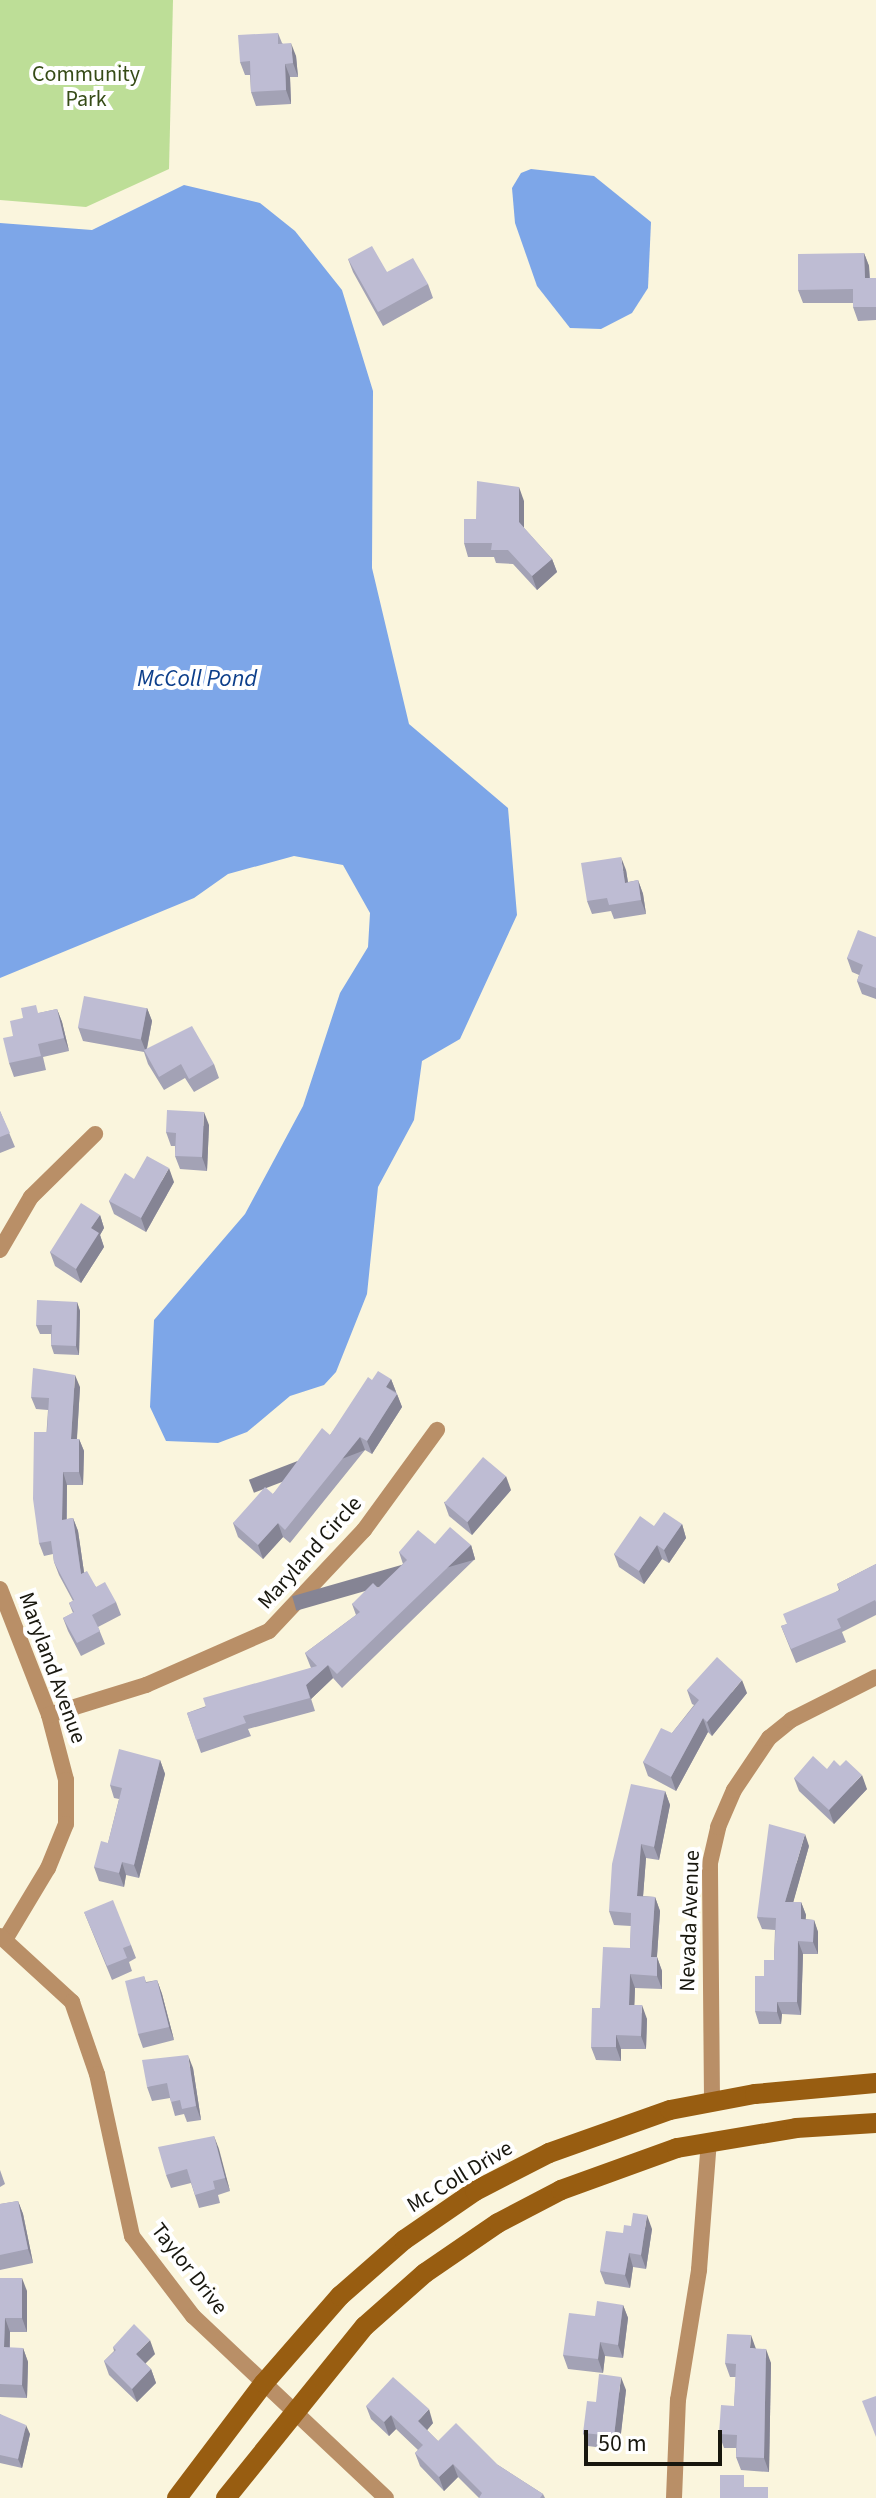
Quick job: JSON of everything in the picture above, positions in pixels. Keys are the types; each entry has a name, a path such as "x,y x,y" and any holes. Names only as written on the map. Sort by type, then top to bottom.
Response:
{"main road":[{"name":"Mc Coll Drive","path":"177,2498 311,2326 371,2267 475,2191 588,2137 712,2100 876,2083"},
{"path":"226,2498 292,2410 384,2309 498,2223 636,2160 709,2141 876,2123"}],"street":[{"path":"0,1250 31,1197 95,1134"},
{"name":"Maryland Circle","path":"49,1715 146,1685 269,1631 364,1530 437,1430"},
{"name":"Maryland Avenue","path":"0,1589 49,1715 66,1780 66,1824 48,1868 3,1937"},
{"name":"Nevada Avenue","path":"712,2100 710,1879 718,1827 734,1790 769,1738 791,1720 875,1679"},
{"name":"Taylor Drive","path":"3,1937 72,2002 97,2074 132,2236 193,2316 386,2498"},
{"path":"674,2498 678,2400 699,2270 709,2141"}],"green space":[{"name":"Community Park","path":"0,0 173,0 169,169 86,207 0,200"}],"water":[{"path":"531,169 594,176 651,222 648,288 632,313 601,329 570,328 537,286 515,223 512,188 521,173"},
{"name":"McColl Pond","path":"184,185 260,203 295,231 342,290 373,391 372,568 409,724 508,808 517,915 460,1039 422,1061 414,1120 378,1187 367,1294 336,1372 324,1385 290,1396 247,1432 218,1443 166,1441 150,1407 154,1320 245,1214 303,1106 340,993 368,947 370,913 343,865 294,856 228,874 194,898 0,978 0,223 92,230"}],"building":[{"path":"278,33 278,44 291,43 293,63 285,64 286,90 251,92 250,61 240,62 238,35"},
{"path":"372,246 387,272 413,258 428,284 378,312 348,259"},
{"path":"864,253 865,278 876,278 876,307 853,307 853,289 798,290 798,254"},
{"path":"477,481 519,487 519,522 552,559 532,576 508,550 491,550 492,543 464,543 464,519 476,519"},
{"path":"621,857 625,883 638,880 641,900 609,905 607,898 587,901 581,863"},
{"path":"858,930 876,937 876,988 857,981 863,965 847,958"},
{"path":"84,996 147,1008 141,1040 78,1027"},
{"path":"36,1005 38,1013 57,1009 64,1038 38,1044 41,1056 9,1063 3,1038 13,1036 10,1021 23,1018 21,1008"},
{"path":"192,1026 214,1064 189,1079 181,1064 159,1077 144,1050"},
{"path":"167,1110 204,1112 202,1157 175,1156 176,1133 166,1132"},
{"path":"0,1111 10,1133 0,1137"},
{"path":"147,1156 169,1168 141,1218 109,1201 125,1173 134,1179"},
{"path":"81,1203 100,1215 91,1228 99,1233 76,1269 50,1252"},
{"path":"37,1300 77,1302 76,1346 51,1345 52,1325 36,1325"},
{"path":"33,1368 75,1375 71,1439 79,1439 79,1472 63,1472 62,1520 73,1518 81,1574 87,1571 96,1587 105,1582 116,1602 92,1615 100,1631 77,1643 63,1618 74,1612 69,1603 74,1600 54,1562 51,1541 39,1543 33,1499 34,1432 47,1432 49,1398 31,1397"},
{"path":"378,1371 391,1379 386,1387 397,1394 367,1441 360,1437 285,1530 278,1523 258,1545 233,1523 265,1487 273,1494 322,1428 330,1435 368,1377 372,1380"},
{"path":"483,1457 506,1476 467,1522 444,1503"},
{"path":"664,1512 682,1524 664,1550 657,1545 639,1571 614,1554 640,1516 654,1526"},
{"path":"450,1527 471,1545 337,1674 328,1665 306,1685 310,1698 243,1716 246,1723 196,1740 187,1713 206,1707 203,1698 317,1666 305,1653 360,1612 352,1604 373,1583 378,1588 407,1560 399,1552 418,1530 435,1544"},
{"path":"876,1564 876,1602 837,1619 841,1628 791,1649 781,1626 787,1624 783,1614 840,1590 837,1584"},
{"path":"717,1657 742,1680 707,1722 703,1718 671,1777 643,1762 661,1728 672,1733 699,1700 687,1690"},
{"path":"119,1749 160,1760 134,1865 122,1862 119,1873 94,1867 101,1841 108,1843 122,1788 110,1785"},
{"path":"813,1756 827,1769 834,1760 840,1766 846,1760 862,1775 829,1810 794,1778"},
{"path":"631,1784 665,1791 654,1847 641,1844 637,1896 655,1897 651,1957 657,1957 657,1976 630,1974 629,2005 642,2005 641,2036 616,2035 616,2047 591,2047 592,2008 600,2008 603,1947 630,1948 631,1913 609,1911 612,1864"},
{"path":"769,1824 805,1834 785,1902 801,1902 801,1919 814,1920 813,1942 798,1941 797,2002 777,2002 777,2012 755,2011 755,1976 764,1976 764,1960 774,1960 776,1918 757,1917"},
{"path":"113,1900 131,1945 123,1948 127,1958 107,1966 84,1912"},
{"path":"144,1976 146,1983 157,1980 169,2027 138,2034 125,1981"},
{"path":"188,2055 196,2106 182,2109 180,2100 171,2102 167,2083 147,2087 142,2060"},
{"path":"214,2136 225,2178 213,2181 215,2189 195,2195 187,2169 166,2175 158,2147"},
{"path":"18,2201 28,2249 0,2255 0,2204"},
{"path":"633,2213 647,2215 641,2255 629,2253 625,2275 600,2271 606,2231 623,2233 624,2225 631,2226"},
{"path":"0,2278 22,2278 22,2318 5,2318 4,2347 23,2348 22,2385 0,2384"},
{"path":"597,2301 623,2305 618,2345 600,2342 598,2359 563,2355 569,2313 595,2316"},
{"path":"134,2324 150,2340 136,2354 151,2369 132,2389 104,2361"},
{"path":"727,2334 751,2335 750,2348 766,2349 764,2458 736,2457 737,2435 719,2434 721,2405 734,2406 736,2364 725,2363"},
{"path":"599,2374 621,2377 614,2436 583,2433 587,2401 596,2402"},
{"path":"393,2377 429,2409 418,2421 438,2441 456,2423 498,2465 543,2494 540,2498 479,2498 482,2493 453,2464 439,2477 415,2453 423,2445 391,2415 384,2422 366,2406"},
{"path":"876,2396 876,2437 862,2401"},
{"path":"0,2414 26,2425 18,2459 0,2455"},
{"path":"720,2475 744,2475 744,2487 768,2487 768,2498 720,2498"}]}
